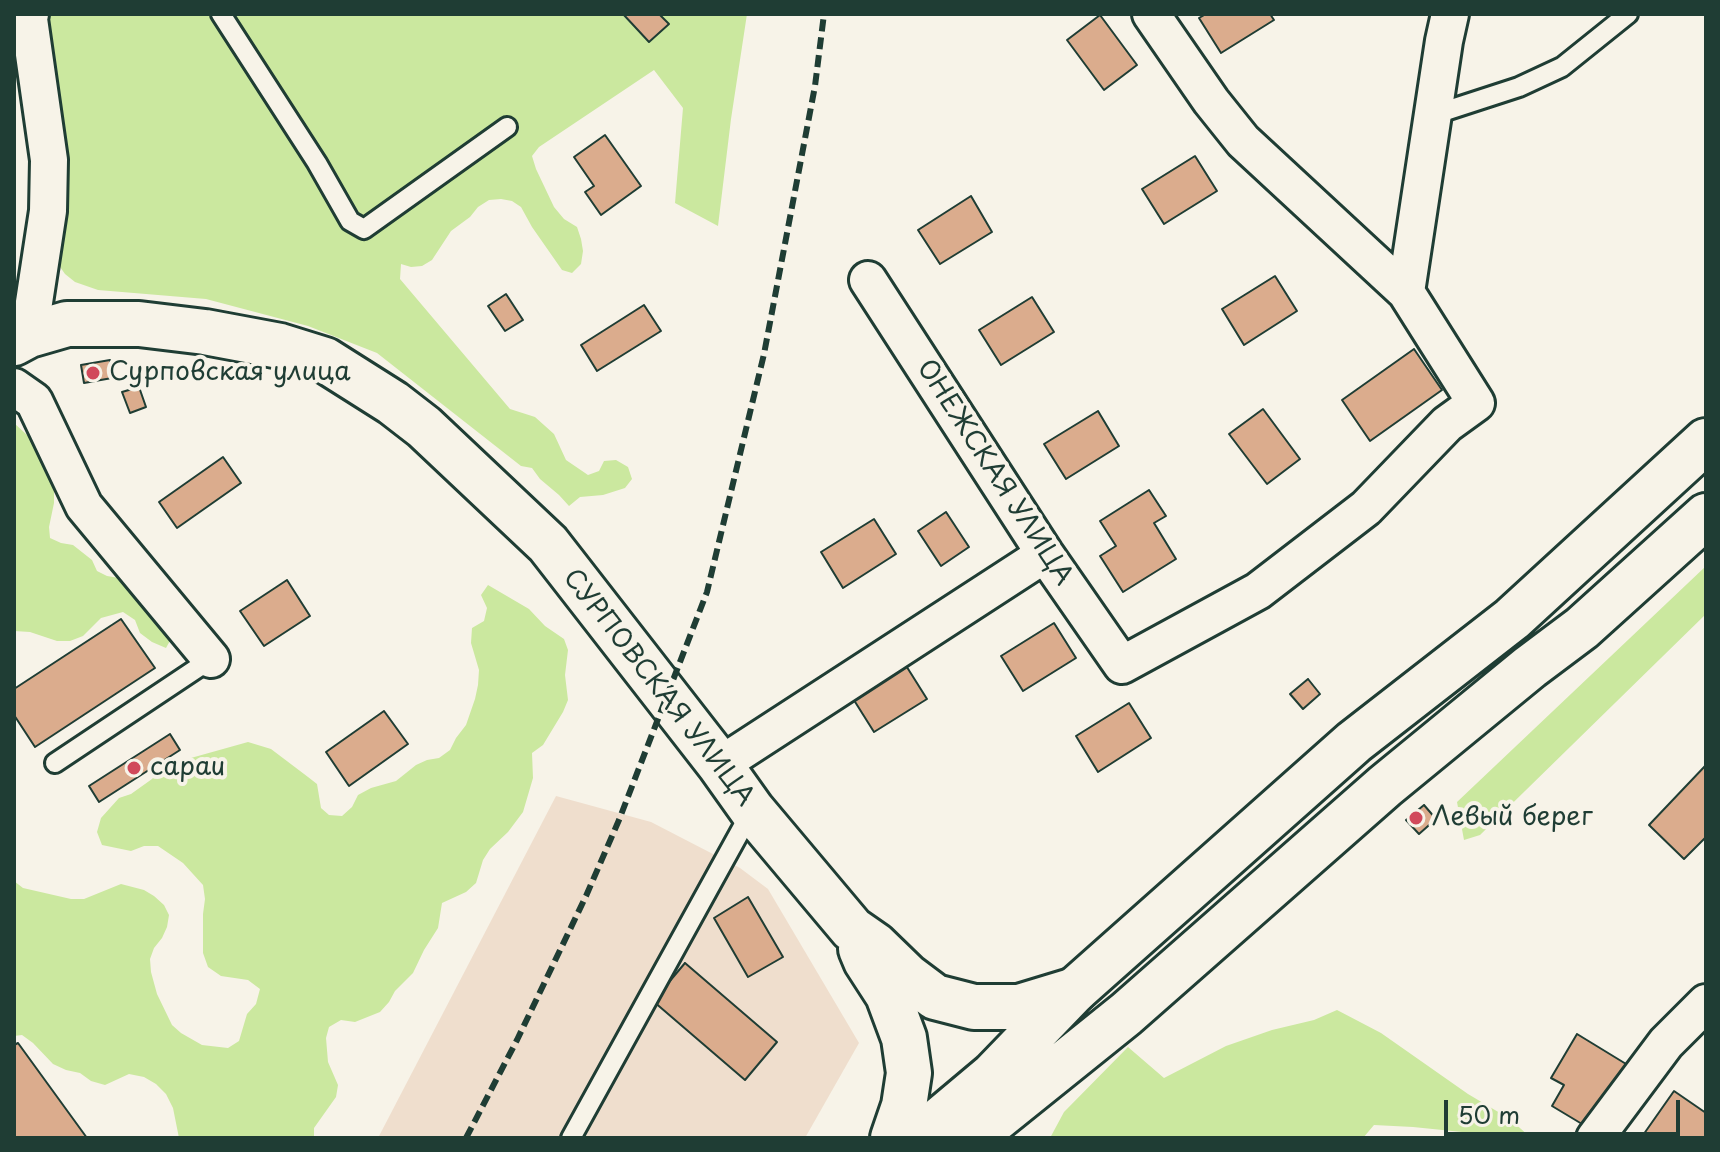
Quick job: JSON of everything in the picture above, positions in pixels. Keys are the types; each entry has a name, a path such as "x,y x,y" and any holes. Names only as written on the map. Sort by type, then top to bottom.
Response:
{"main road":[{"name":"СУРПОВСКАЯ УЛИЦА","path":"22,339 67,324 139,324 205,332 280,346 325,360 393,403 424,427 548,544 752,810 852,929"},
{"path":"918,1138 993,1075 1075,990 1354,742 1512,619 1706,441"},
{"path":"972,1138 1126,1014 1385,786 1582,628 1706,516"},
{"path":"852,929 935,997 974,1007 1019,1007 1075,990"},
{"path":"852,929 866,961 888,995 904,1038 909,1073 904,1106 893,1138"}],"street":[{"path":"22,339 48,211 49,160 30,14"},
{"path":"1151,14 1211,101 1243,141 1406,292"},
{"path":"1406,292 1450,14"},
{"name":"ОНЕЖСКАЯ УЛИЦА","path":"868,280 1045,554 1122,665 1258,591 1366,508 1447,424 1476,403 1406,292"},
{"path":"14,387 34,401 84,506 211,659"},
{"path":"720,765 1045,554"},
{"path":"1595,1138 1666,1043 1706,1003"}],"lane":[{"path":"221,14 317,163 350,221 364,229 507,127"},
{"path":"1433,115 1519,87 1562,67 1628,14"},
{"path":"55,763 211,659"},
{"path":"571,1138 752,810"}],"shaded area":[{"path":"556,796 651,822 740,868 768,889 859,1043 805,1138 378,1138"}],"green space":[{"path":"50,14 747,14 718,226 675,203 683,108 654,70 539,147 532,156 554,207 564,219 577,227 583,251 581,264 572,273 562,270 521,207 501,199 489,200 478,207 451,231 432,260 422,266 401,264 400,279 510,409 535,417 554,434 566,460 588,475 599,471 604,461 616,460 628,467 632,479 625,488 603,495 580,497 569,506 532,468 521,466 377,353 308,326 206,299 98,290 75,282 65,274 58,264 56,237 67,171 41,49"},
{"path":"14,423 39,446 48,468 54,490 50,538 73,545 92,560 97,571 129,584 172,637 166,648 140,633 135,620 123,612 101,618 83,636 70,641 14,631"},
{"path":"1706,566 1706,614 1480,835 1464,840 1457,802"},
{"path":"488,585 529,609 545,626 564,639 568,650 565,675 568,700 543,745 532,753 533,778 523,812 490,849 476,883 466,892 442,903 438,928 413,973 380,1012 355,1022 341,1020 329,1027 326,1038 328,1062 338,1085 336,1097 314,1128 314,1138 179,1138 173,1108 156,1084 129,1074 105,1085 91,1081 80,1073 53,1064 22,1035 14,1036 14,881 23,888 71,899 84,899 121,884 154,896 169,915 167,927 150,959 151,972 157,994 172,1025 202,1045 228,1048 239,1041 247,1014 256,1004 260,989 248,980 221,976 208,967 203,953 203,885 183,863 158,846 144,846 131,851 102,845 97,832 101,818 119,798 131,794 161,769 248,742 271,749 317,784 321,808 329,815 342,816 352,807 358,795 396,781 416,765 439,758 450,750 466,725 475,699 479,670 471,643 472,628 484,621 487,608 481,595"},
{"path":"1337,1010 1381,1033 1468,1094 1510,1119 1531,1138 1472,1138 1462,1132 1374,1125 1363,1138 1050,1138 1064,1112 1128,1047 1164,1078 1226,1046 1314,1020"}],"building":[{"path":"623,14 659,14 669,24 649,42"},
{"path":"1206,14 1270,14 1274,20 1221,53 1199,18"},
{"path":"1100,15 1137,65 1104,90 1067,40"},
{"path":"605,135 641,186 601,215 585,192 594,186 574,157"},
{"path":"1195,156 1217,191 1164,224 1142,189"},
{"path":"971,196 992,232 940,264 918,230"},
{"path":"1275,276 1297,311 1244,345 1222,309"},
{"path":"506,294 523,320 505,331 488,306"},
{"path":"1032,297 1054,332 1001,365 979,330"},
{"path":"644,305 661,331 597,371 581,345"},
{"path":"1414,349 1442,390 1370,441 1342,400"},
{"path":"110,360 112,378 84,383 81,365"},
{"path":"139,387 146,407 130,413 122,392"},
{"path":"1263,409 1300,459 1267,484 1229,434"},
{"path":"1098,411 1119,446 1066,479 1044,444"},
{"path":"223,457 241,483 177,528 159,502"},
{"path":"1149,490 1166,516 1154,523 1176,559 1123,592 1100,556 1116,546 1100,521"},
{"path":"946,512 969,547 941,566 918,531"},
{"path":"874,519 896,554 843,588 821,552"},
{"path":"287,580 310,616 264,646 240,611"},
{"path":"121,619 155,668 35,747 14,715 14,689"},
{"path":"1054,623 1076,658 1023,691 1001,656"},
{"path":"905,664 927,699 874,732 852,697"},
{"path":"1308,679 1320,694 1303,709 1290,694"},
{"path":"1129,703 1151,738 1098,772 1076,736"},
{"path":"384,711 408,744 349,786 326,752"},
{"name":"сараи","path":"170,734 180,750 99,802 89,786"},
{"path":"1706,765 1706,837 1684,859 1649,825"},
{"path":"1424,805 1436,819 1419,834 1406,820"},
{"path":"748,897 783,957 748,977 714,918"},
{"path":"685,963 777,1042 745,1080 653,1001"},
{"path":"1577,1034 1631,1067 1592,1130 1552,1106 1564,1085 1551,1078"},
{"path":"18,1043 87,1138 16,1138 14,1045"},
{"path":"1674,1091 1706,1113 1706,1138 1641,1138"}],"railway":[{"path":"466,1138 586,896 619,820 707,592 764,354 815,86 824,14"}],"place":[{"name":"Сурповская улица","path":"93,373"},
{"name":"сараи","path":"134,768"},
{"name":"Левый берег","path":"1416,818"}]}
